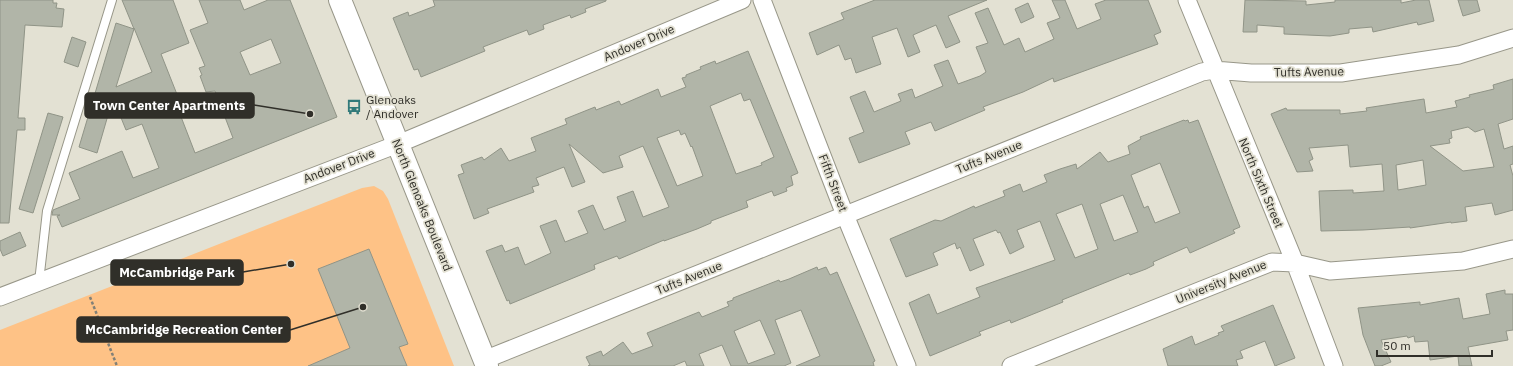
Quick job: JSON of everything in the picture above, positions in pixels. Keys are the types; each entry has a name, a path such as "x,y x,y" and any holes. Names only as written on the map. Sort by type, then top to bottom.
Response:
{"main road":[{"name":"North Glenoaks Boulevard","path":"340,0 486,363"}],"street":[{"name":"Andover Drive","path":"0,297 398,144 742,0"},
{"name":"Fifth Street","path":"762,0 845,215 907,366"},
{"name":"North Sixth Street","path":"1187,0 1214,70 1295,263 1334,366"},
{"name":"Tufts Avenue","path":"486,363 845,215 1196,74 1214,70 1251,73 1341,73 1459,55 1513,38"},
{"name":"University Avenue","path":"1011,366 1272,262 1295,263 1330,271 1401,267 1463,261 1513,249"}],"lane":[{"path":"39,282 47,211 112,0"}],"path":[{"path":"90,297 117,366"}],"shaded area":[{"path":"374,186 383,191 388,199 454,366 0,366 0,330 362,188"}],"building":[{"path":"0,0 53,0 53,3 57,3 56,8 64,9 62,27 25,25 18,118 25,118 25,130 17,130 9,223 0,223"},
{"path":"122,0 173,0 189,43 161,54 182,107 178,109 195,153 233,138 215,91 206,92 200,76 202,75 199,68 205,66 190,30 208,23 199,0 240,0 244,10 268,0 290,0 337,117 62,227 57,216 60,215 52,215 53,210 80,199 69,173 122,151 133,178 159,168 142,124 126,130 113,98 97,153 79,147 116,23 134,29","holes":["134,29 152,72 116,87","271,39 281,63 250,75 240,52"]},
{"path":"433,0 606,1 585,9 586,12 571,18 570,15 543,25 544,29 529,35 527,30 483,47 485,51 421,77 418,69 414,70 393,18 408,12 409,16 435,6"},
{"path":"875,0 987,0 948,16 960,42 946,48 936,25 913,35 920,52 908,57 897,28 872,37 881,64 856,73 851,58 845,60 839,45 817,55 809,33 844,19 841,13"},
{"path":"1052,0 1065,0 1077,29 1101,19 1095,4 1106,0 1148,0 1161,32 1154,35 1158,44 1054,82 1053,78 1023,92 983,107 985,110 935,131 931,122 905,132 910,144 859,163 849,138 864,132 850,97 865,91 874,112 901,101 898,94 912,89 915,98 943,86 934,65 948,60 958,84 980,76 986,72 976,47 988,43 975,13 988,8 1004,45 1019,38 1025,52 1054,39 1047,23 1060,18"},
{"path":"1245,0 1306,1 1306,5 1335,2 1335,0 1401,0 1401,3 1416,0 1429,0 1434,21 1418,25 1417,22 1373,32 1372,27 1349,29 1349,33 1330,36 1284,34 1284,27 1257,25 1257,32 1243,32"},
{"path":"1458,0 1477,0 1480,11 1463,16"},
{"path":"1028,3 1034,17 1021,23 1015,9"},
{"path":"72,37 86,42 78,67 64,62"},
{"path":"748,51 798,173 791,176 793,185 786,188 787,191 774,196 772,191 746,201 748,207 711,221 711,223 697,229 664,240 619,259 617,256 594,265 595,269 510,304 509,300 507,301 486,251 502,245 505,252 518,247 525,265 551,253 540,226 556,220 565,242 588,233 578,211 593,205 604,230 626,221 617,197 633,191 643,217 669,207 643,146 619,156 623,167 603,173 569,144 585,182 572,187 564,167 536,178 539,185 532,187 534,192 487,209 489,213 474,219 458,175 464,173 461,165 482,157 484,160 501,148 509,161 536,151 531,138 567,124 565,119 595,107 596,110 619,101 621,105 658,89 661,97 686,87 682,78 686,77 686,75 715,61 716,64","holes":["741,93 744,101 750,99 774,157 761,163 762,165 736,174 710,106","679,130 681,135 685,133 691,147 692,146 703,176 677,186 657,138"]},
{"path":"1513,79 1513,119 1498,124 1504,149 1513,146 1513,164 1510,165 1513,176 1513,210 1495,215 1492,203 1465,207 1467,221 1410,228 1321,231 1319,191 1353,190 1353,193 1384,191 1382,164 1350,167 1348,145 1309,148 1313,159 1309,161 1313,171 1297,172 1271,114 1286,108 1287,110 1340,110 1340,114 1367,111 1366,108 1424,99 1426,113 1457,107 1455,101 1470,97 1469,95 1494,89 1493,85","holes":["1468,127 1475,132 1484,129 1494,167 1463,171 1430,146 1450,143 1449,139 1452,138 1451,131","1423,160 1426,185 1398,190 1396,165"]},
{"path":"48,113 63,117 33,213 19,209"},
{"path":"1184,120 1188,120 1189,123 1198,120 1240,227 1233,230 1235,233 1190,253 1187,247 1153,262 1154,265 1146,269 1130,275 1129,273 1062,300 1063,302 1011,323 1010,320 979,332 981,335 930,356 909,303 929,294 937,314 980,297 976,288 1055,260 1040,221 1017,230 1024,247 1010,254 1000,232 998,233 996,230 973,239 984,265 970,271 960,247 957,249 955,243 933,253 938,265 906,277 890,239 935,220 941,221 974,206 975,208 1005,196 1003,191 1020,184 1023,192 1047,182 1044,175 1076,164 1077,169 1100,152 1108,162 1130,154 1128,146 1141,139 1140,137","holes":["1160,163 1180,213 1155,223 1148,206 1144,208 1131,175","1123,195 1138,232 1114,241 1100,204","1082,204 1098,249 1075,258 1056,214"]},
{"path":"20,232 26,246 3,256 0,249 0,241"},
{"path":"369,249 408,344 399,347 407,366 308,366 350,348 318,269"},
{"path":"817,267 818,270 826,267 830,275 837,272 875,361 873,362 874,366 796,366 820,356 801,310 775,320 791,363 784,366 731,366 722,345 699,354 704,366 687,366 685,361 673,366 588,366 590,365 586,357 601,351 603,356 623,342 632,354 653,346 647,333 699,312 702,317 729,306 727,302 733,300 733,298 779,280 780,282","holes":["760,320 775,354 748,364 734,331"]},
{"path":"1505,290 1505,294 1513,294 1513,330 1506,331 1508,340 1468,347 1472,366 1459,366 1458,356 1430,360 1428,341 1415,342 1414,336 1408,338 1407,336 1381,340 1391,362 1381,366 1375,366 1363,335 1358,308 1420,302 1420,305 1459,298 1463,319 1490,314 1486,294"},
{"path":"1273,305 1295,358 1275,366 1265,341 1240,351 1243,358 1236,360 1238,366 1168,366 1163,349 1192,336 1195,345 1219,335 1218,333 1224,331 1221,326"}],"place":[{"name":"Glenoaks / Andover","path":"354,107"},
{"name":"Town Center Apartments","path":"310,114"},
{"name":"McCambridge Park","path":"291,264"},
{"name":"McCambridge Recreation Center","path":"363,307"}]}
